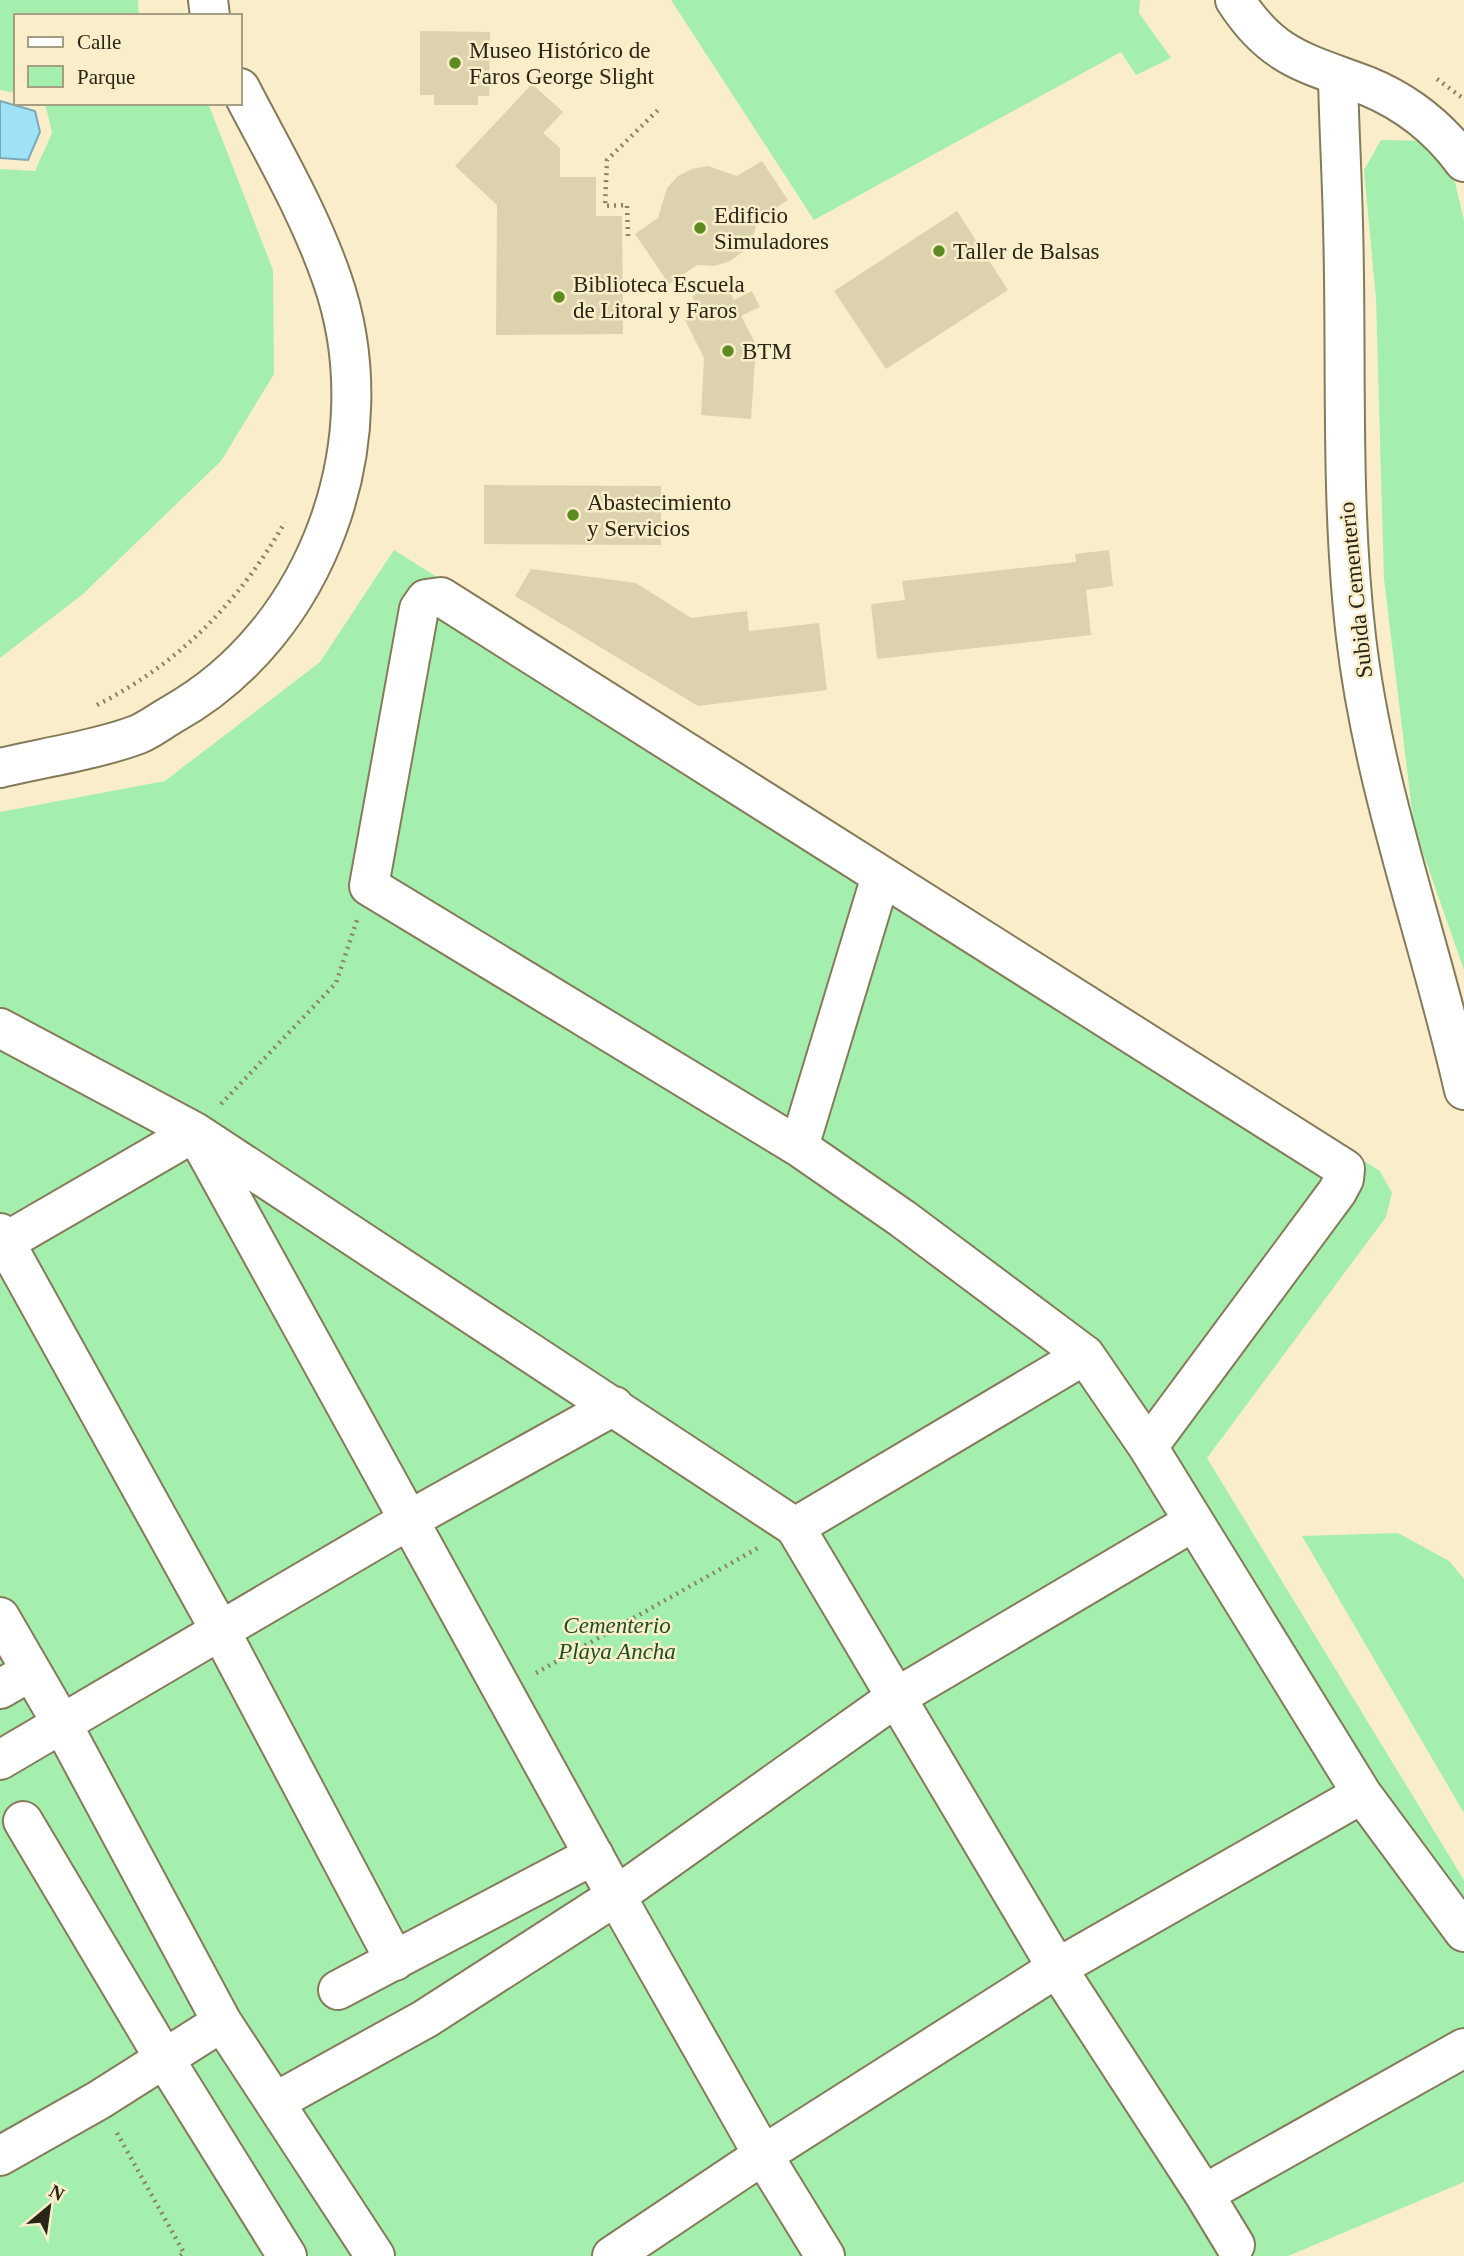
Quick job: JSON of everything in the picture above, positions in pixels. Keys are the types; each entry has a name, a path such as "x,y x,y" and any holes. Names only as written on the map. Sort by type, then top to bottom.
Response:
{"main road":[{"path":"1235,0 1261,34 1281,50 1302,64 1368,87 1399,102 1428,122 1464,162"},
{"name":"Subida Cementerio","path":"1338,77 1343,225 1343,470 1356,638 1376,755 1445,1003 1464,1090"},
{"path":"0,768 139,733 198,701 229,675 282,615 309,569 333,513 346,458 351,413 350,368 344,324 333,280 316,238 242,92"},
{"path":"1148,1447 1337,1192 1344,1179 1345,1169 441,597 426,599 419,609 369,886 799,1147 903,1219 1085,1355 1148,1447 1362,1794 1464,1932"},
{"path":"799,1147 881,876"},
{"path":"0,1028 195,1132 795,1527 1058,1968 1235,2245"},
{"path":"195,1132 2,1240 221,1632 395,1961"},
{"path":"195,1132 616,1896 763,2155 825,2256"},
{"path":"795,1527 1085,1355"},
{"path":"0,1760 407,1521 614,1406"},
{"path":"275,2102 425,2019 616,1896 895,1698 1193,1522"},
{"path":"0,1617 16,1680 62,1724 222,2022 375,2256"},
{"path":"612,2256 763,2155 1058,1968 1362,1794"},
{"path":"23,1821 164,2059 287,2256"},
{"path":"338,1990 594,1855"},
{"path":"0,2156 99,2100 222,2022"},
{"path":"1203,2193 1464,2048"}],"path":[{"path":"628,236 627,205 606,206 607,160 661,107"},
{"path":"87,710 153,672 200,635 234,600 262,561 287,518"},
{"path":"195,1132 336,983 369,886"},
{"path":"503,1692 795,1527"},
{"path":"99,2100 184,2253 180,2256"}],"green space":[{"path":"0,0 138,0 139,14 14,14 14,93 0,90"},
{"path":"671,0 1140,0 1139,13 1171,58 1136,75 1121,52 814,220"},
{"path":"45,105 209,105 273,270 274,374 221,461 83,594 0,658 0,169 35,171 52,133"},
{"path":"1381,140 1429,141 1453,174 1464,220 1464,970 1414,827 1384,579 1376,299 1364,170"},
{"name":"Cementerio Playa Ancha","path":"394,550 1380,1171 1392,1193 1386,1217 1207,1458 1464,1880 1464,2182 1288,2256 0,2256 0,812 165,781 320,662"},
{"path":"1398,1533 1449,1561 1464,1579 1464,1813 1302,1536"}],"water":[{"path":"0,101 35,111 40,132 28,160 0,158"}],"building":[{"name":"Museo Histórico de Faros George Slight","path":"420,31 490,32 489,96 478,96 478,105 434,105 434,95 420,95"},
{"path":"532,84 563,112 543,133 560,148 560,177 596,177 596,216 622,216 623,334 496,335 497,205 455,166"},
{"name":"Edificio Simuladores","path":"762,161 788,200 757,221 753,237 744,251 730,261 714,266 697,265 669,284 635,234 658,218 667,188 678,176 692,169 708,166 737,176"},
{"name":"Taller de Balsas","path":"957,211 1008,290 886,369 834,291"},
{"name":"BTM","path":"724,280 734,300 752,291 760,307 741,316 756,345 751,419 701,415 704,358 685,320 701,313 692,296"},
{"name":"Abastecimiento y Servicios","path":"484,485 661,486 661,545 484,544"},
{"path":"1109,550 1113,586 1086,590 1091,635 877,659 871,604 905,600 902,581 1076,562 1075,554"},
{"path":"531,569 636,583 691,618 747,611 749,631 819,623 827,690 698,706 515,596"}],"place":[{"name":"Museo Histórico de Faros George Slight","path":"455,63"},
{"name":"Edificio Simuladores","path":"700,228"},
{"name":"Taller de Balsas","path":"939,251"},
{"name":"Biblioteca Escuela de Litoral y Faros","path":"559,297"},
{"name":"BTM","path":"728,351"},
{"name":"Abastecimiento y Servicios","path":"573,515"}]}
